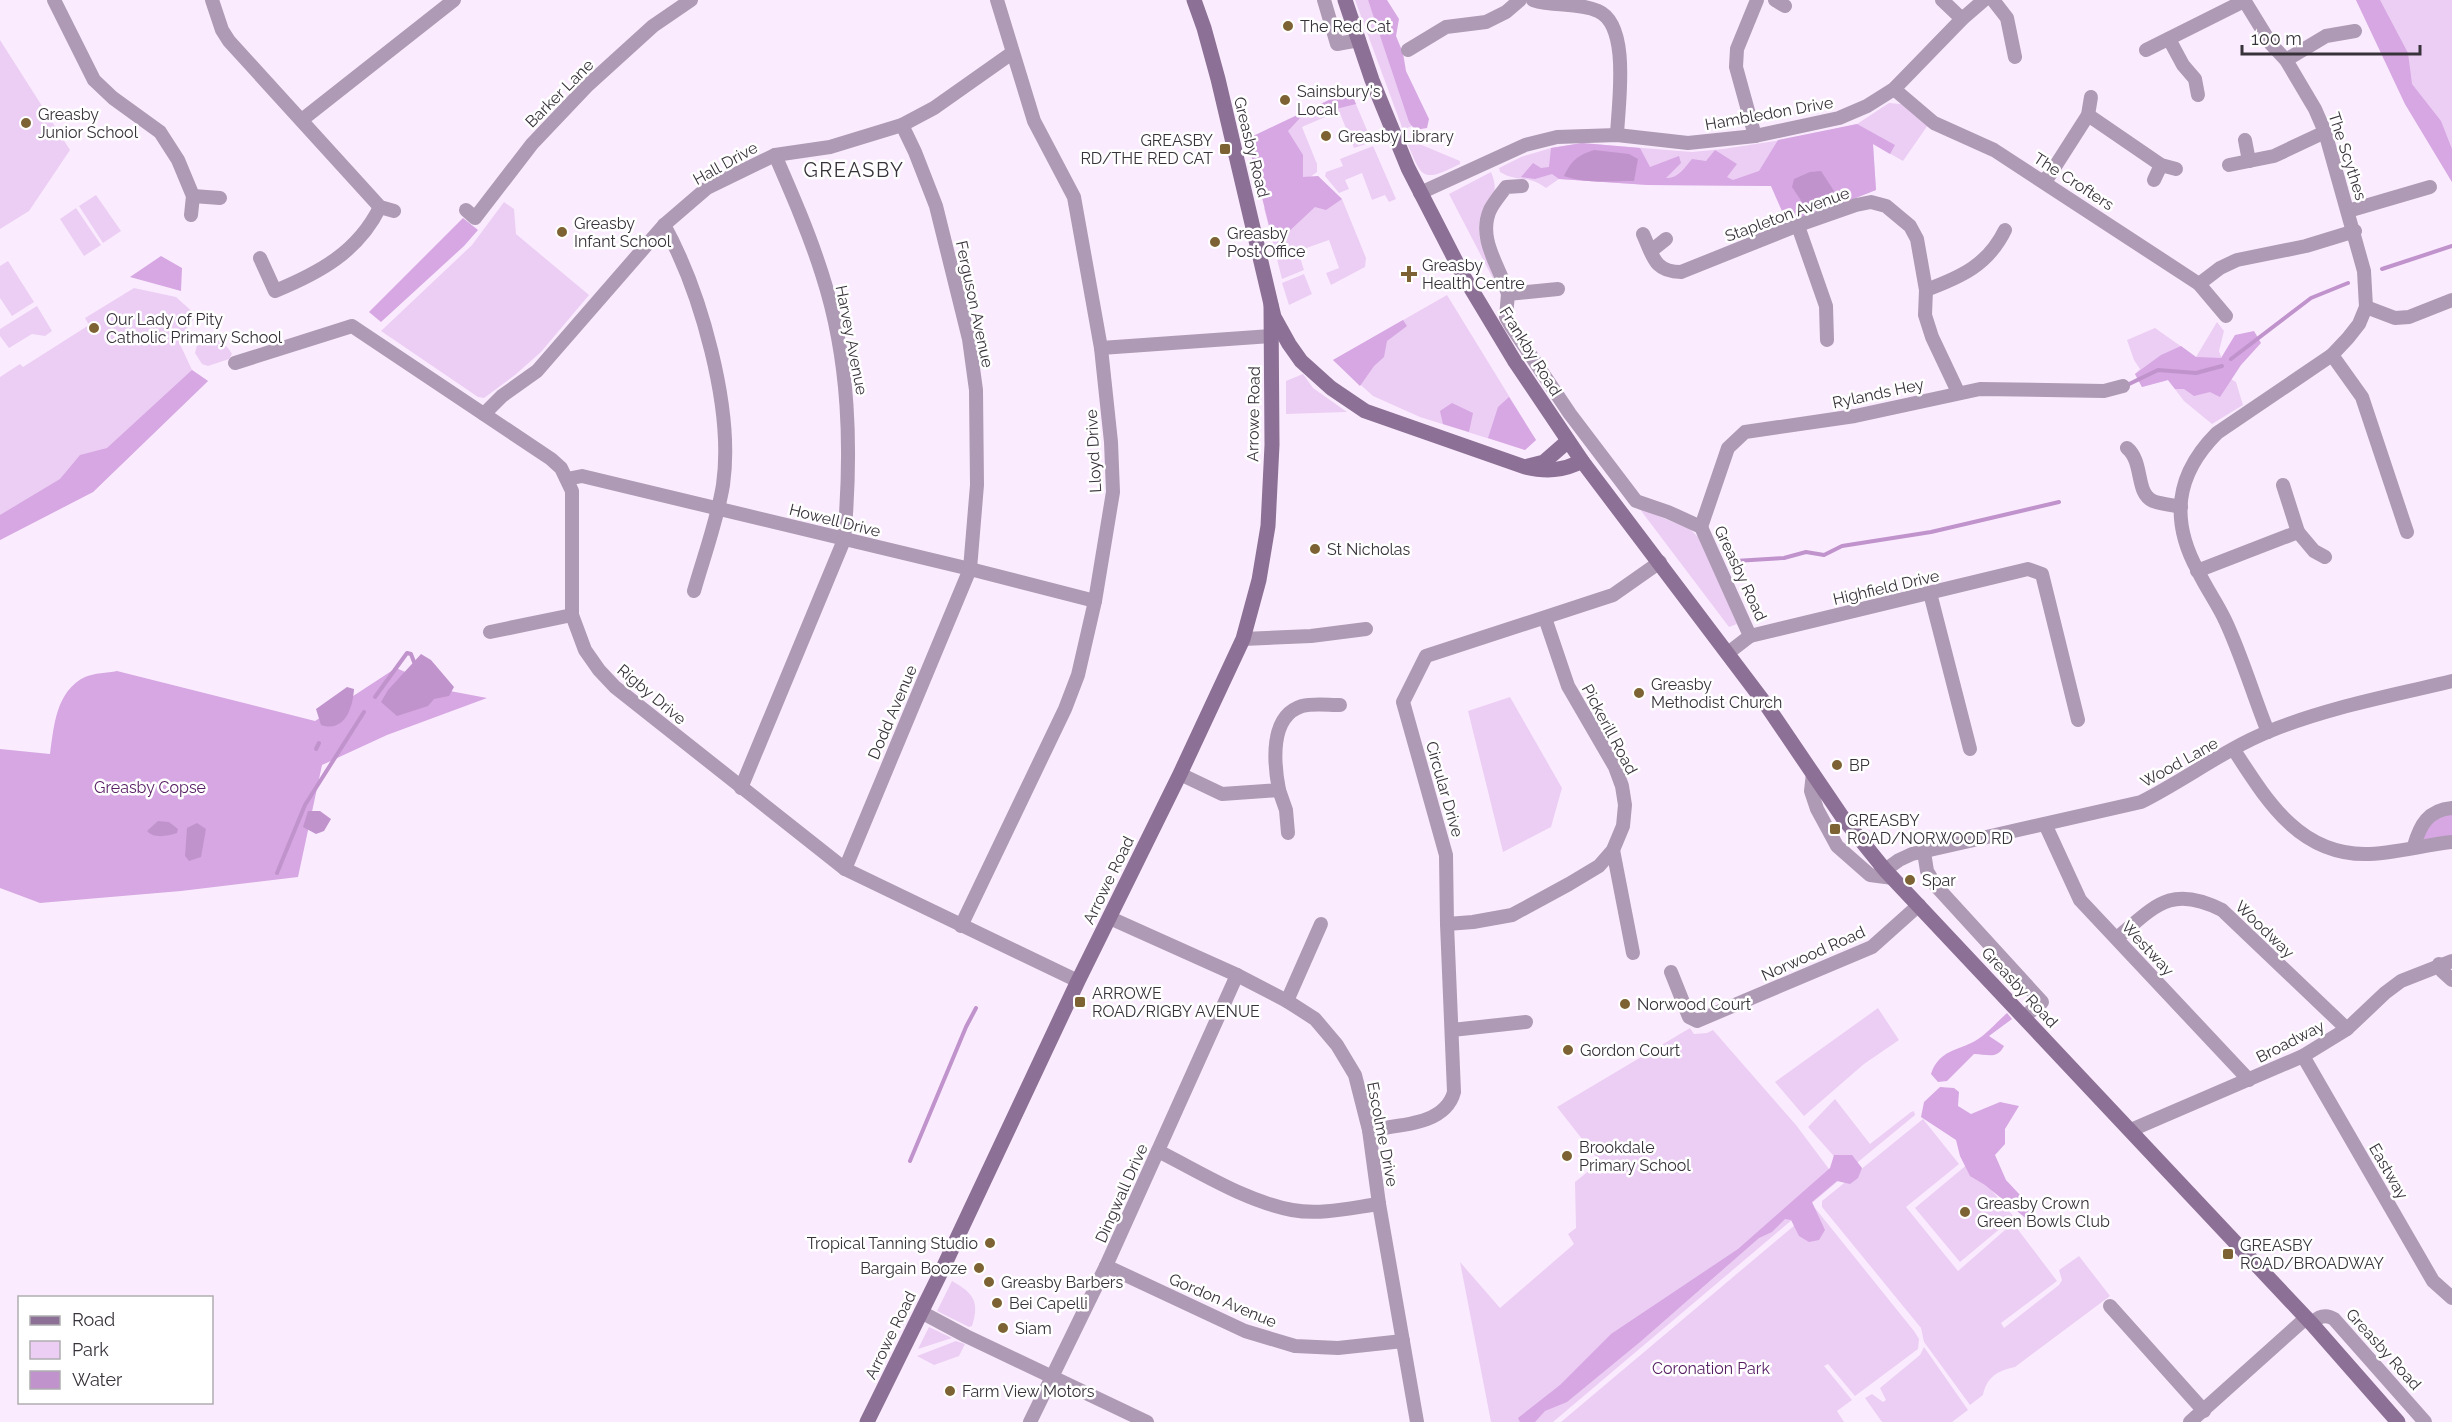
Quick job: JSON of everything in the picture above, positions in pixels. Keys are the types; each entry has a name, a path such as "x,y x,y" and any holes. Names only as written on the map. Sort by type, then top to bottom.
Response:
{"street":[{"path":"54,0 94,80 113,98 160,132 178,160 193,196 191,215"},
{"path":"213,0 222,30 229,41 303,119 380,207 394,211"},
{"path":"303,119 454,0"},
{"name":"Barker Lane","path":"466,210 475,218 532,144 588,85 653,26 691,0"},
{"name":"Lloyd Drive","path":"961,926 1065,709 1078,675 1095,601 1113,492 1111,442 1101,348 1074,197 1034,121 997,0"},
{"name":"Greasby Road","path":"1194,0 1218,79 1271,305 1277,324 1301,361 1331,388 1365,411 1541,471 1567,469 1582,461"},
{"path":"1324,0 1337,44 1359,40"},
{"name":"Frankby Road","path":"1345,0 1372,80 1420,193 1464,278 1514,360 1568,441 1621,512"},
{"path":"1408,50 1446,27 1486,21 1506,12 1520,0"},
{"path":"1533,0 1542,3 1603,6 1619,43 1617,135"},
{"path":"1755,136 1736,67 1737,49 1758,0"},
{"path":"1942,0 1962,19"},
{"name":"Hambledon Drive","path":"1420,193 1526,145 1557,137 1617,135 1688,144 1755,136 1839,118 1867,106 1894,89 1962,19 1984,0"},
{"path":"1993,0 2007,18 2015,57"},
{"path":"2146,50 2244,0"},
{"name":"The Scythes","path":"2244,0 2271,44 2286,60 2315,109 2325,132 2355,231 2365,275 2366,307"},
{"path":"2286,60 2326,36 2355,31"},
{"path":"2169,39 2182,65 2194,80 2198,95"},
{"name":"Hall Drive","path":"484,414 502,396 537,371 664,225 707,188 775,155 830,147 902,125 934,108 1012,52"},
{"name":"The Crofters","path":"1894,89 1934,123 1994,150 2199,284 2226,316"},
{"path":"2043,180 2049,176 2088,115 2091,97"},
{"path":"2088,115 2161,165 2168,169 2176,169"},
{"name":"Ferguson Avenue","path":"902,125 936,206 969,339 976,390 978,440 977,485 970,568"},
{"path":"2229,165 2274,156 2325,132"},
{"path":"2245,140 2249,161"},
{"name":"Harvey Avenue","path":"741,788 844,540 849,449 847,395 839,344 823,276 804,223 775,155"},
{"path":"2154,180 2161,165"},
{"name":"Greasby Road","path":"1522,186 1506,187 1490,210 1485,227 1488,244 1502,274 1508,294 1506,317 1570,414 1636,501 1701,527 1750,636 1728,653"},
{"path":"2348,211 2430,187"},
{"path":"193,196 220,198"},
{"name":"Stapleton Avenue","path":"1643,234 1657,265 1668,272 1681,272 1856,205 1871,202 1886,206 1910,225 1917,239 1926,290 1925,315 1958,392"},
{"path":"260,258 275,291 314,275 357,241 380,207"},
{"path":"664,225 696,297 712,351 722,416 723,483 694,591"},
{"path":"1798,226 1826,306 1827,340"},
{"path":"1926,290 1972,269 1996,249 2005,230"},
{"path":"2199,284 2220,268 2237,260 2306,246 2355,231"},
{"path":"1651,251 1666,239"},
{"path":"1508,294 1558,289"},
{"path":"2268,732 2224,618 2197,571 2183,536 2180,499 2191,465 2202,448 2217,433 2332,355 2359,324 2366,307 2396,318 2409,317 2452,300"},
{"name":"Greasby Road","path":"1271,305 1272,331"},
{"name":"Rigby Drive","path":"235,363 352,326 551,459 567,479 573,506 572,615 585,650 615,687 844,869 1078,981"},
{"path":"1101,348 1272,331"},
{"name":"Arrowe Road","path":"867,1422 1243,639 1259,580 1268,526 1272,445 1272,331"},
{"path":"2332,355 2362,397 2407,532"},
{"path":"1272,362 1301,361"},
{"name":"Rylands Hey","path":"1701,527 1728,448 1745,432 1855,416 1980,389 2104,391 2123,386"},
{"path":"1525,467 1544,462 1568,441"},
{"path":"2127,448 2136,455 2142,489 2146,496 2153,501 2181,507"},
{"name":"Howell Drive","path":"567,479 582,476 844,540 970,568 1095,601"},
{"path":"2283,485 2298,532 2314,551 2325,557"},
{"name":"Greasby Road","path":"1621,512 1728,653 1843,818 1889,874 2309,1321 2398,1422"},
{"path":"2197,571 2298,532"},
{"name":"Circular Drive","path":"1369,1130 1427,1119 1447,1107 1454,1092 1446,855 1403,702 1426,656 1613,595 1660,562"},
{"name":"Dodd Avenue","path":"844,869 970,568"},
{"name":"Highfield Drive","path":"1750,636 2028,569 2042,574 2078,720"},
{"path":"1930,594 1970,749"},
{"path":"490,632 572,615"},
{"name":"Pickerill Road","path":"1447,924 1512,915 1599,866 1613,850 1623,826 1625,805 1622,786 1615,767 1568,686 1545,618"},
{"path":"1243,639 1311,636 1366,628"},
{"name":"Wood Lane","path":"1889,874 1899,860 1924,852 2141,802 2173,787 2268,732 2316,714 2452,681"},
{"path":"1288,833 1286,810 1279,790 1277,735 1282,722 1290,713 1302,706 1340,705"},
{"path":"2234,750 2277,813 2307,838 2323,846 2367,854 2452,842"},
{"path":"1813,773 1811,791 1816,809 1837,846 1870,875 1889,874"},
{"path":"1180,774 1222,794 1279,790"},
{"path":"2414,846 2418,831 2427,817 2436,811 2452,808"},
{"name":"Westway","path":"2045,824 2080,900 2249,1080"},
{"path":"1613,850 1633,953"},
{"path":"1924,852 1927,871 1936,886 2042,1002 2024,1017"},
{"name":"Woodway","path":"2117,938 2158,904 2180,898 2194,898 2208,902 2222,910 2347,1029"},
{"name":"Norwood Road","path":"1671,972 1689,1017 1696,1021 1872,946 1919,905"},
{"name":"Escolme Drive","path":"1110,918 1237,975 1287,1001 1315,1019 1337,1045 1355,1075 1369,1130 1379,1204 1417,1422"},
{"path":"1287,1001 1321,924"},
{"path":"2446,962 2442,970 2452,980"},
{"name":"Broadway","path":"2131,1130 2303,1056 2347,1029 2401,981 2446,962"},
{"name":"Dingwall Drive","path":"1030,1422 1106,1266 1237,975"},
{"path":"1452,1029 1526,1022"},
{"name":"Eastway","path":"2303,1056 2433,1281 2452,1298"},
{"path":"1158,1151 1255,1199 1292,1210 1338,1210 1379,1204"},
{"name":"Gordon Avenue","path":"1106,1266 1245,1330 1295,1346 1338,1348 1403,1341"},
{"path":"2110,1306 2204,1411"},
{"path":"921,1312 1147,1422"},
{"name":"Greasby Road","path":"2309,1321 2323,1316 2334,1319 2425,1422"},
{"path":"2190,1422 2309,1321"}],"green space":[{"path":"1355,0 1368,0 1414,125 1403,130"},
{"path":"1368,0 1387,0 1399,19 1396,36 1403,53 1406,71 1429,119 1427,128 1415,130 1409,122"},
{"path":"2356,0 2452,0 2452,182 2405,104"},
{"path":"2356,0 2380,0 2408,53 2412,84 2441,121 2452,149 2452,182 2405,104"},
{"name":"Greasby Junior School","path":"0,40 70,150 29,211 0,229"},
{"path":"1350,90 1372,142 1354,148 1339,111 1302,127 1317,164 1317,172 1301,184 1247,139"},
{"path":"1350,90 1356,104 1300,118 1288,131 1303,155 1303,177 1318,176 1342,199 1326,210 1315,207 1284,236 1273,241 1247,139"},
{"path":"1889,103 1901,104 1928,125 1903,161 1873,144 1876,190 1797,221 1791,208 1782,211 1771,186 1648,185 1559,179 1546,188 1533,181 1506,175 1500,172 1499,168 1521,157 1551,148 1582,143 1692,152 1794,138 1857,124"},
{"path":"1857,124 1895,145 1890,154 1873,144 1876,190 1797,221 1791,208 1782,211 1771,186 1648,185 1559,179 1552,174 1535,179 1521,177 1533,163 1541,168 1549,167 1551,148 1582,143 1640,148 1650,167 1679,156 1681,163 1666,178 1678,175 1692,159 1706,161 1715,150 1737,164 1727,177 1733,180 1759,171 1778,140"},
{"path":"1405,138 1460,161 1460,164 1436,174 1424,173 1415,161"},
{"path":"1373,146 1396,199 1389,202 1385,195 1372,200 1362,173 1345,180 1349,189 1339,193 1325,176 1326,172 1343,166 1340,159"},
{"path":"1491,172 1495,190 1480,219 1479,235 1483,250 1500,286 1500,292 1449,194"},
{"path":"1318,176 1342,199 1366,258 1365,267 1331,285 1326,273 1339,268 1329,240 1298,251 1304,270 1282,279 1264,208 1274,201 1291,195"},
{"path":"96,195 121,231 103,243 79,206"},
{"path":"504,202 514,209 516,234 589,295 541,352 484,398 478,397 381,331 472,245"},
{"path":"76,208 101,245 84,256 60,219"},
{"path":"463,218 478,230 464,246 381,322 369,312"},
{"path":"161,256 182,268 181,291 130,277"},
{"path":"8,261 34,302 12,316 0,298 0,266"},
{"path":"1304,274 1312,294 1289,305 1282,283"},
{"path":"134,288 176,297 196,315 179,342 192,370 208,381 93,492 0,540 0,377 20,364 23,367 89,325 85,318"},
{"path":"1447,295 1536,440 1525,450 1420,417 1373,396 1333,360"},
{"path":"37,306 52,331 45,336 32,334 9,348 0,336 0,329"},
{"path":"1403,320 1407,326 1387,341 1384,357 1374,366 1360,386 1333,360"},
{"path":"2217,322 2224,331 2219,351 2229,378 2236,382 2243,405 2212,424 2184,401 2168,380 2142,387 2135,374 2140,369 2127,340 2155,328 2196,357"},
{"path":"2254,331 2261,343 2241,365 2220,397 2210,392 2194,396 2184,389 2175,389 2168,380 2142,387 2135,374 2161,355 2181,346 2196,357 2221,358 2235,335"},
{"path":"206,336 227,347 232,354 229,359 208,366 202,364 195,353 199,337"},
{"path":"192,370 208,381 93,492 0,540 0,515 60,479 80,455 107,448"},
{"path":"1303,374 1313,388 1347,412 1286,414 1286,381"},
{"path":"1509,397 1536,440 1525,450 1488,438 1498,407"},
{"path":"1452,403 1473,413 1469,432 1443,424 1440,411"},
{"path":"1639,508 1690,529 1700,539 1737,624 1729,627"},
{"name":"Greasby Copse","path":"396,668 450,691 487,698 387,735 322,765 298,877 181,891 40,903 0,888 0,749 50,754 55,721 62,700 75,683 85,677 117,671 315,721"},
{"path":"1510,697 1562,788 1551,827 1503,852 1468,711"},
{"path":"2452,811 2452,837 2421,841 2433,818"},
{"path":"1878,1008 1899,1040 1864,1064 1804,1116 1775,1082"},
{"path":"2007,1013 2012,1019 1989,1036 2004,1046 1998,1053 1995,1055 1974,1054 1947,1081 1938,1082 1931,1074 1939,1060 1949,1052 1979,1038"},
{"path":"1690,1028 1694,1034 1713,1030 1796,1125 1838,1181 1553,1422 1491,1422 1460,1262 1500,1308 1574,1244 1568,1234 1576,1228 1575,1182 1600,1162 1557,1107"},
{"path":"1940,1087 1954,1088 1959,1092 1958,1106 1971,1114 2000,1102 2019,1106 2005,1129 2005,1144 1995,1155 2006,1180 2034,1210 2028,1220 1985,1185 1970,1176 1960,1156 1956,1140 1921,1117 1924,1102"},
{"path":"1835,1099 1870,1144 1911,1112 1914,1111 1915,1115 1847,1171 1808,1127"},
{"path":"1923,1119 1959,1164 1906,1207 1958,1271 2013,1223 2057,1281 2001,1323 2004,1328 2059,1285 2062,1280 2059,1270 2079,1256 2110,1296 2015,1367 1990,1379 1983,1395 1970,1405 1924,1342 1921,1328 1822,1207 1822,1201"},
{"path":"1834,1155 1852,1155 1862,1168 1858,1178 1850,1184 1837,1181 1812,1202 1825,1230 1819,1240 1809,1242 1799,1236 1791,1220 1785,1219 1772,1232 1759,1238 1567,1402 1545,1411 1535,1422 1520,1422 1518,1418 1560,1385 1611,1334 1738,1249 1830,1168"},
{"name":"Greasby Crown Green Bowls Club","path":"1969,1163 2014,1217 1960,1262 1915,1208"},
{"name":"Coronation Park","path":"1815,1208 1919,1339 1918,1349 1855,1396 1828,1364 1824,1366 1852,1400 1837,1411 1844,1422 1561,1422"},
{"path":"952,1281 970,1294 973,1299 975,1310 972,1326 969,1327 937,1311"},
{"path":"929,1327 952,1338 918,1349"},
{"path":"956,1341 965,1344 959,1356 934,1365 917,1356"},
{"path":"1924,1347 1968,1410 1952,1422 1882,1422 1865,1398 1872,1394 1883,1402 1886,1400 1880,1388 1920,1355"}],"water":[{"path":"1594,150 1629,154 1638,159 1634,181 1590,181 1564,176 1576,159"},
{"path":"1821,171 1834,191 1825,200 1804,205 1792,187 1794,179 1810,172"},
{"path":"421,654 431,660 454,687 449,696 434,699 428,706 397,716 381,702 388,690"},
{"path":"347,687 354,689 352,703 346,717 336,725 321,725 316,709"},
{"path":"308,811 320,811 331,819 324,831 316,834 303,827"},
{"path":"158,821 169,822 178,829 177,833 161,836 150,834 147,831"},
{"path":"197,823 206,829 201,857 189,861 185,856 187,828"}],"waterway":[{"path":"2382,269 2452,246"},
{"path":"2231,359 2311,298 2348,283"},
{"path":"2125,386 2158,370 2196,373 2222,366"},
{"path":"1735,561 1784,558 1806,552 1824,555 1842,546 1931,532 2059,502"},
{"path":"375,697 407,653 411,654 414,662"},
{"path":"277,873 305,805 364,712"},
{"path":"316,749 319,743"},
{"path":"910,1161 976,1008"}],"place":[{"name":"The Red Cat","path":"1288,26"},
{"name":"Sainsbury's Local","path":"1285,100"},
{"name":"Greasby Junior School","path":"26,123"},
{"name":"Greasby Library","path":"1326,136"},
{"name":"GREASBY RD/THE RED CAT","path":"1225,149"},
{"name":"Greasby Infant School","path":"562,232"},
{"name":"Greasby Post Office","path":"1215,242"},
{"name":"Greasby Health Centre","path":"1409,274"},
{"name":"Our Lady of Pity Catholic Primary School","path":"94,328"},
{"name":"St Nicholas","path":"1315,549"},
{"name":"Greasby Methodist Church","path":"1639,693"},
{"name":"BP","path":"1837,765"},
{"name":"GREASBY ROAD/NORWOOD RD","path":"1835,829"},
{"name":"Spar","path":"1910,880"},
{"name":"ARROWE ROAD/RIGBY AVENUE","path":"1080,1002"},
{"name":"Norwood Court","path":"1625,1004"},
{"name":"Gordon Court","path":"1568,1050"},
{"name":"Brookdale Primary School","path":"1567,1156"},
{"name":"Greasby Crown Green Bowls Club","path":"1965,1212"},
{"name":"Tropical Tanning Studio","path":"990,1243"},
{"name":"GREASBY ROAD/BROADWAY","path":"2228,1254"},
{"name":"Bargain Booze","path":"979,1268"},
{"name":"Greasby Barbers","path":"989,1282"},
{"name":"Bei Capelli","path":"997,1303"},
{"name":"Siam","path":"1003,1328"},
{"name":"Farm View Motors","path":"950,1391"}],"district":[{"name":"GREASBY","path":"854,170"}]}
